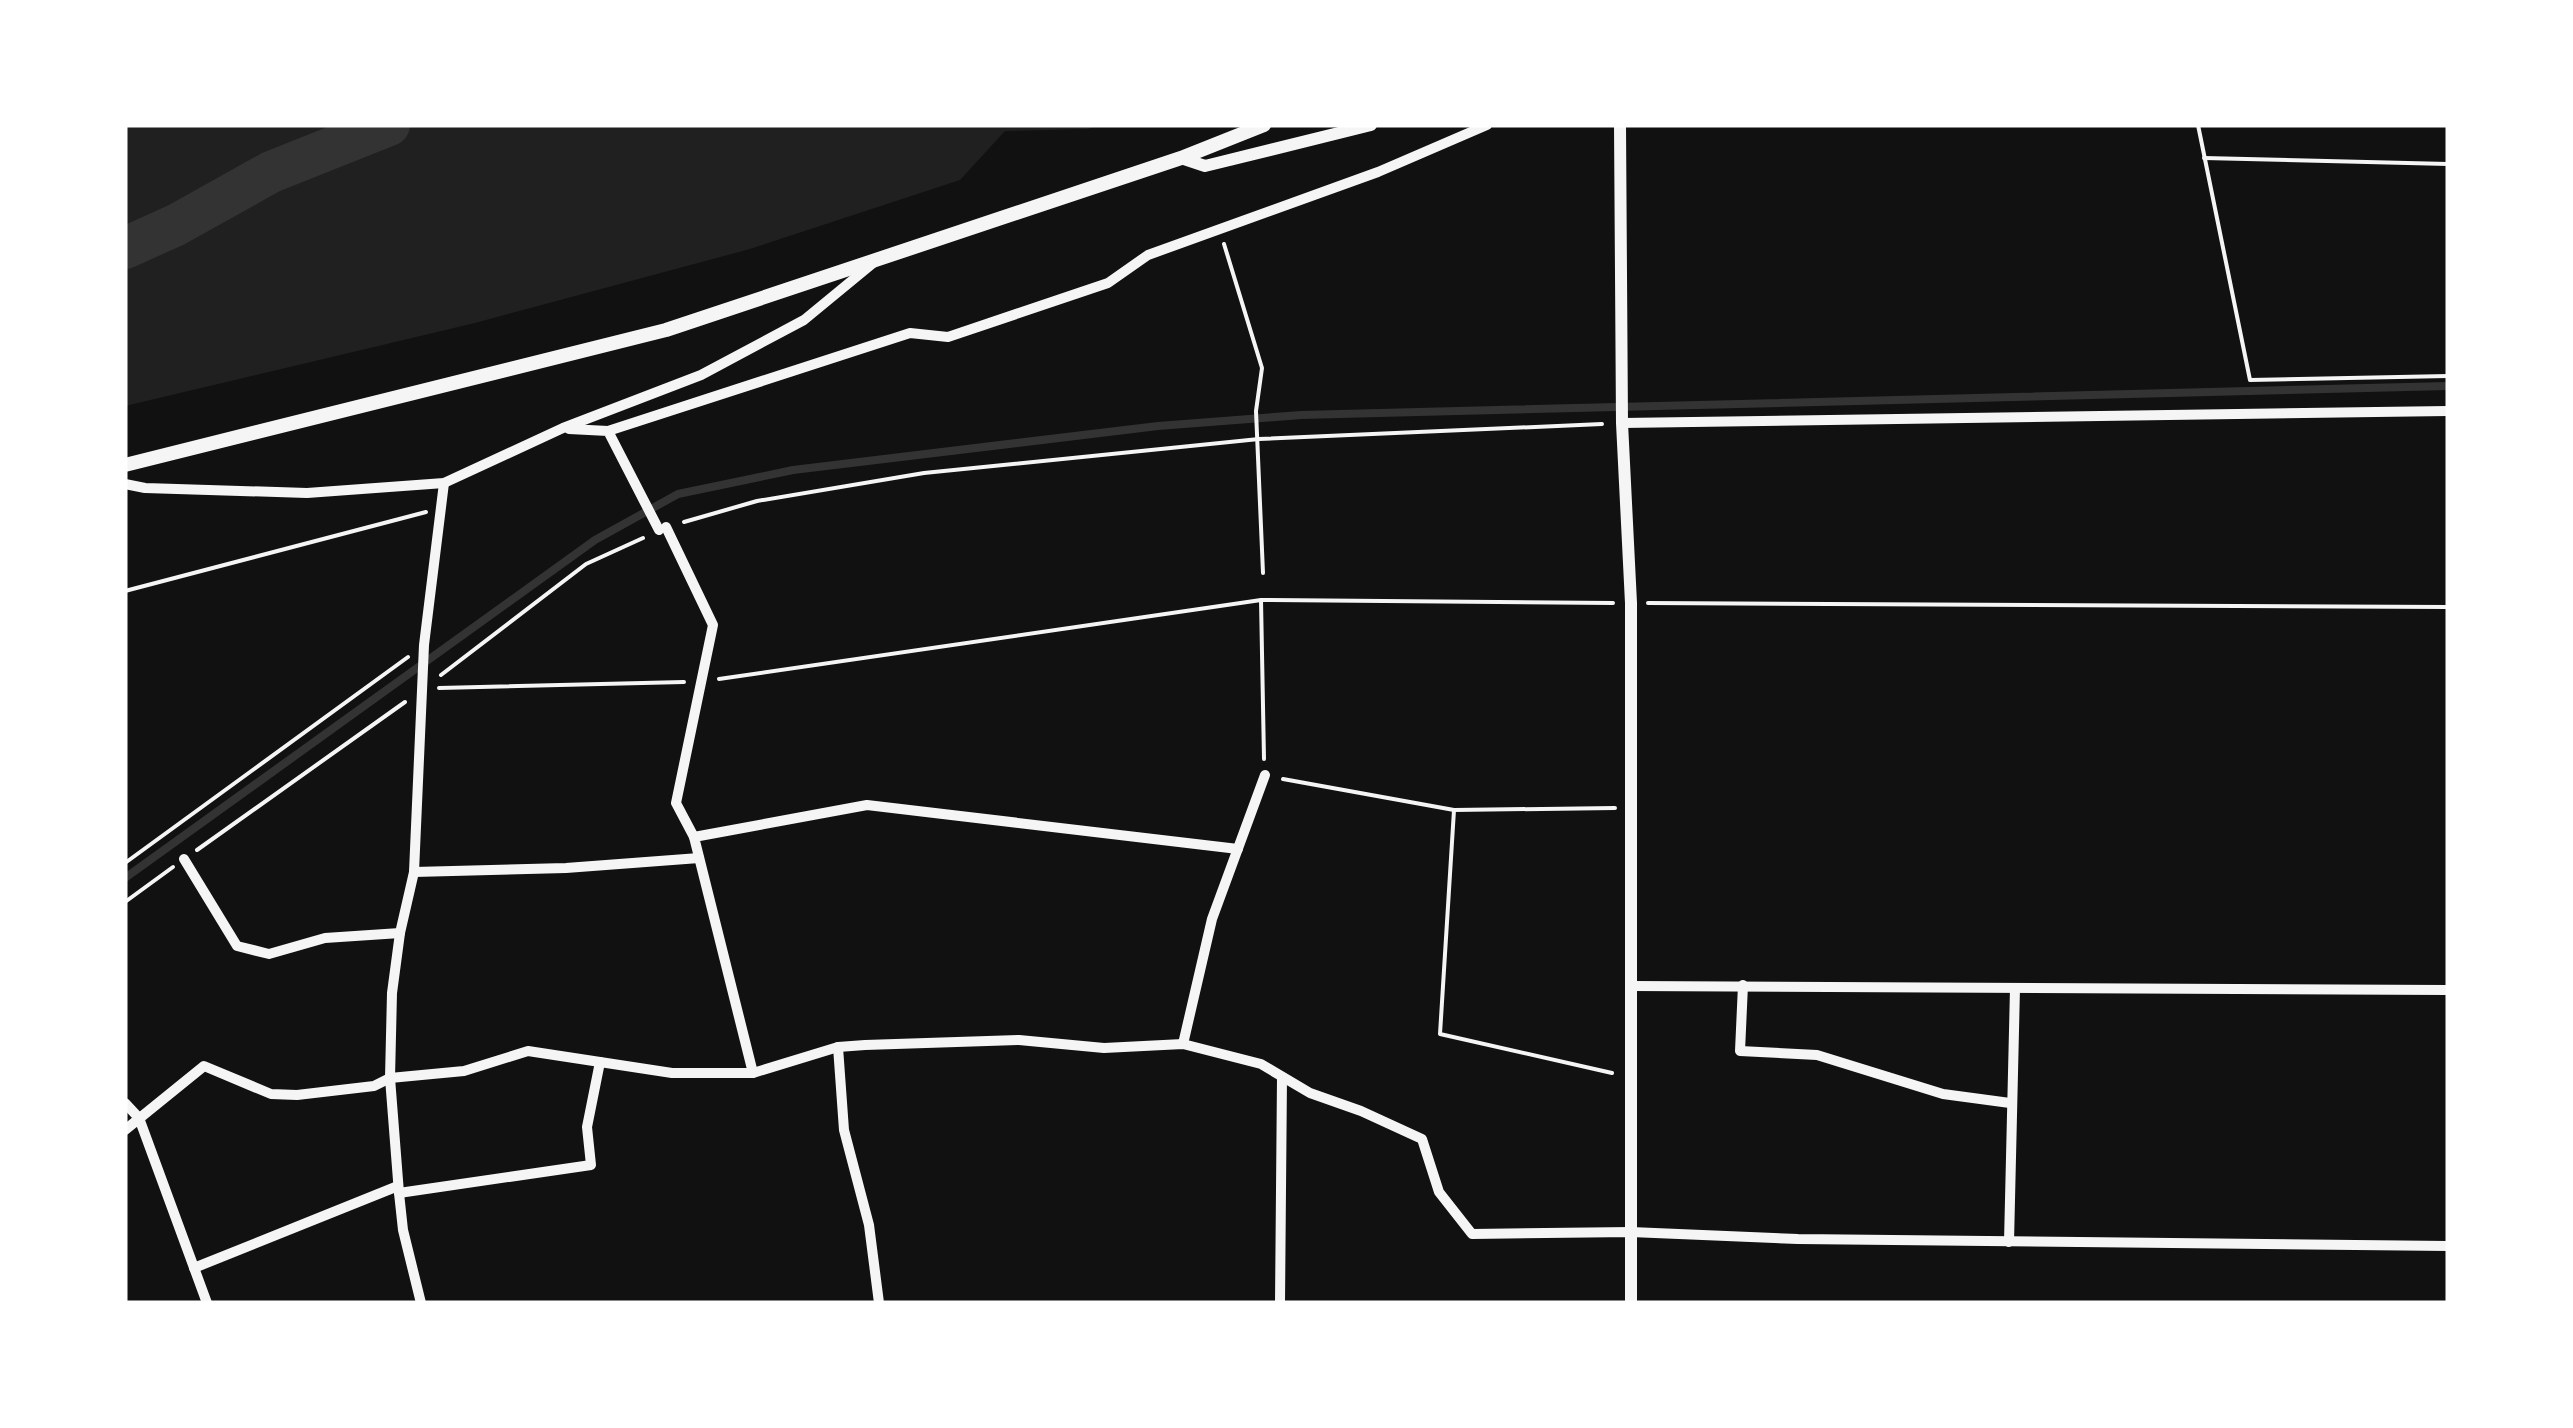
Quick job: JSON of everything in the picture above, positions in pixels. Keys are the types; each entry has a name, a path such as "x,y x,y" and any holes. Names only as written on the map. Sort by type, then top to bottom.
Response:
{"main road":[{"path":"125,465 666,330 1181,158 1264,125"}],"street":[{"path":"1181,158 1205,166 1371,125"},
{"path":"563,428 608,431 910,333 948,338 1108,283 1148,255 1378,172 1487,125"},
{"path":"1620,125 1622,424 1631,603 1631,1303"},
{"path":"125,484 145,488 308,493 444,484 563,428 700,376 804,320 875,262"},
{"path":"1622,424 2448,411"},
{"path":"608,431 713,625 676,803 694,837 754,1072"},
{"path":"421,1303 403,1230 398,1190 390,1078 392,993 414,872 424,648 444,484"},
{"path":"1183,1044 1212,919 1265,776"},
{"path":"694,837 867,805 1238,848"},
{"path":"414,872 566,868 699,858"},
{"path":"184,859 237,946 270,954 325,938 400,933"},
{"path":"1743,985 1740,1051 1817,1054 1943,1094 2010,1103"},
{"path":"1632,986 2448,990"},
{"path":"2009,1242 2014,988"},
{"path":"125,1130 204,1066 271,1094 298,1095 374,1086 390,1078 464,1071 528,1050 672,1073 754,1072 838,1047 1019,1040 1104,1048 1183,1044 1261,1064 1310,1093 1422,1139 1438,1192 1472,1234 1631,1232 1798,1239 2448,1246"},
{"path":"838,1047 844,1130 869,1225 879,1303"},
{"path":"194,1268 398,1190 590,1165 588,1127 600,1062"},
{"path":"1280,1303 1282,1077"},
{"path":"125,1103 138,1118 207,1303"}],"path":[{"path":"2198,125 2250,380 2448,376"},
{"path":"2204,158 2448,164"},
{"path":"1220,229 1262,368 1256,410 1263,572"},
{"path":"125,902 424,688 586,564 660,526 758,501 924,473 1259,439 1622,424"},
{"path":"125,591 440,508"},
{"path":"1260,600 1265,776 1454,810 1630,808"},
{"path":"424,688 699,682 1260,600 2448,608"},
{"path":"125,863 424,648"},
{"path":"1454,810 1440,1034 1631,1078"}],"shaded area":[{"path":"125,125 1100,125 1088,129 1005,131 960,180 750,249 475,323 125,406"}],"waterway":[{"path":"125,248 176,225 271,172 389,125"},
{"path":"125,878 595,540 678,494 793,470 1158,426 1301,415 2448,386"}]}
